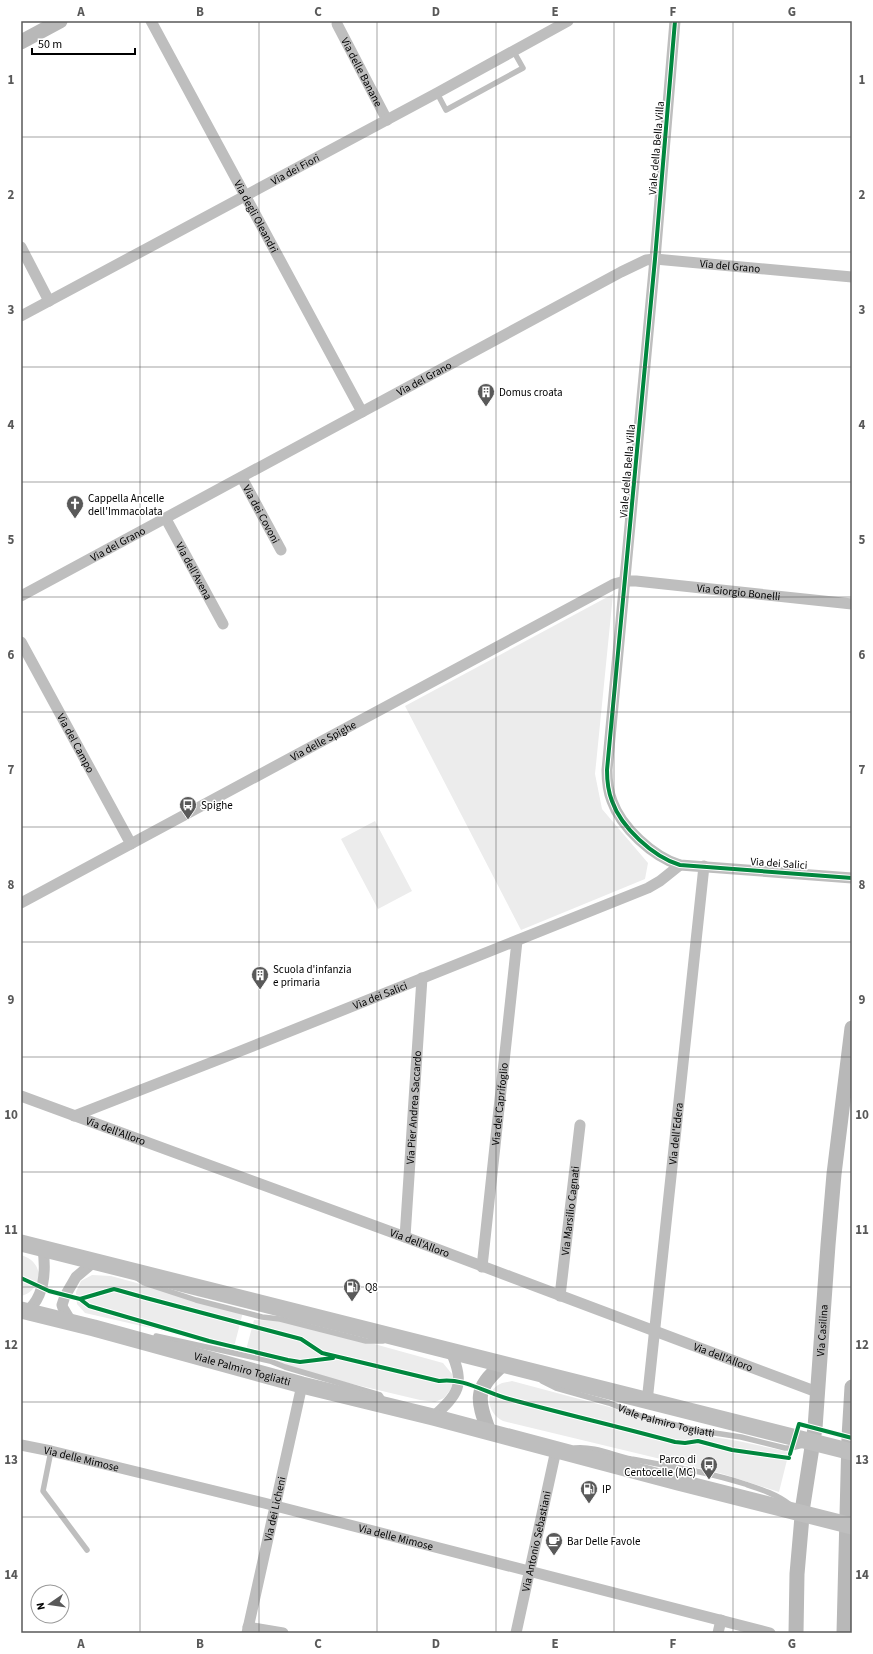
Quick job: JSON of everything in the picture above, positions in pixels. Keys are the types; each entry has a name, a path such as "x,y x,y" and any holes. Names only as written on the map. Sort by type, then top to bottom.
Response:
{"main road":[{"path":"21,42 60,21"},
{"name":"Via Casilina","path":"796,1633 797,1574 802,1514 813,1443 831,1211 852,1028"},
{"name":"Viale Palmiro Togliatti","path":"21,1243 851,1453"},
{"name":"Viale Palmiro Togliatti","path":"24,1311 72,1322 302,1385 433,1417 802,1514 850,1525"},
{"path":"488,1432 481,1407 481,1392 488,1378 502,1365"},
{"path":"844,1633 850,1525 852,1386"}],"street":[{"name":"Via degli Oleandri","path":"151,21 362,412"},
{"name":"Via dei Fiori","path":"21,316 514,52 568,21"},
{"name":"Viale della Bella Villa","path":"675,21 655,258 607,770 609,792 619,816 628,828 658,855 680,865 704,866"},
{"name":"Via delle Banane","path":"336,24 387,120"},
{"path":"21,247 49,301"},
{"name":"Via del Grano","path":"21,596 621,272 646,260 655,258 852,277"},
{"name":"Via dei Covoni","path":"242,478 281,550"},
{"name":"Via dell'Avena","path":"166,519 223,624"},
{"name":"Via Giorgio Bonelli","path":"625,581 852,604"},
{"name":"Via delle Spighe","path":"21,903 614,584 625,581"},
{"name":"Via del Campo","path":"21,642 131,844"},
{"name":"Via dei Salici","path":"74,1116 648,888 660,881 680,865"},
{"name":"Via dei Salici","path":"704,866 852,878"},
{"name":"Via dell'Edera","path":"647,1402 704,866"},
{"name":"Via del Caprifoglio","path":"482,1267 517,941"},
{"name":"Via Pier Andrea Saccardo","path":"405,1237 422,978"},
{"name":"Via dell'Alloro","path":"21,1096 405,1237 817,1392"},
{"name":"Via Marsilio Cagnati","path":"560,1296 580,1125"},
{"name":"Viale Palmiro Togliatti","path":"24,1311 34,1304 43,1282 45,1270 43,1249"},
{"path":"72,1322 62,1305 65,1296 76,1277 95,1261"},
{"path":"433,1417 450,1401 457,1389 459,1372 451,1352"},
{"name":"Via dei Licheni","path":"248,1630 302,1385"},
{"name":"Via delle Mimose","path":"21,1445 276,1506 770,1633"},
{"name":"Via Antonio Sebastiani","path":"516,1633 556,1450"},
{"path":"718,1633 721,1620"},
{"path":"248,1630 283,1633"}],"lane":[{"path":"437,93 446,110 523,68 514,52"},
{"name":"Viale Palmiro Togliatti","path":"94,1328 131,1331"},
{"name":"Viale Palmiro Togliatti","path":"153,1336 270,1361 380,1396 391,1407"},
{"name":"Viale Palmiro Togliatti","path":"525,1371 556,1388 609,1403 641,1416 695,1430 741,1437 790,1448 813,1443"},
{"path":"51,1451 44,1492 87,1550"}],"shaded area":[{"path":"613,594 595,774 602,809 648,863 645,879 521,930 405,706"},
{"path":"375,821 412,891 378,909 341,839"},
{"path":"21,1255 33,1261 37,1267 40,1280 30,1292 21,1296"},
{"path":"92,1275 111,1276 243,1312 234,1347 85,1313 77,1304 76,1292 81,1281"},
{"path":"254,1320 291,1321 443,1363 452,1374 453,1386 444,1398 435,1402 420,1400 298,1371 246,1350"},
{"path":"512,1381 613,1408 638,1419 701,1435 789,1452 779,1492 723,1474 503,1421 494,1414 491,1409 491,1393 501,1383"}],"cycle path":[{"path":"675,21 655,259 607,770 609,790 616,811 630,831 659,855 680,865 852,878"},
{"path":"21,1278 49,1291 80,1299 89,1306 209,1341 300,1362 333,1358"},
{"path":"80,1299 114,1289 301,1339 322,1353 439,1381 448,1380 466,1383 509,1399 675,1442 685,1443 698,1441 732,1450 789,1458"},
{"path":"790,1454 799,1424 852,1438"}],"place":[{"name":"Domus croata","path":"486,407"},
{"name":"Cappella Ancelle dell'Immacolata","path":"75,519"},
{"name":"Spighe","path":"188,820"},
{"name":"Scuola d'infanzia e primaria","path":"260,990"},
{"name":"Q8","path":"352,1302"},
{"name":"Parco di Centocelle (MC)","path":"709,1480"},
{"name":"IP","path":"589,1504"},
{"name":"Bar Delle Favole","path":"554,1556"}]}
